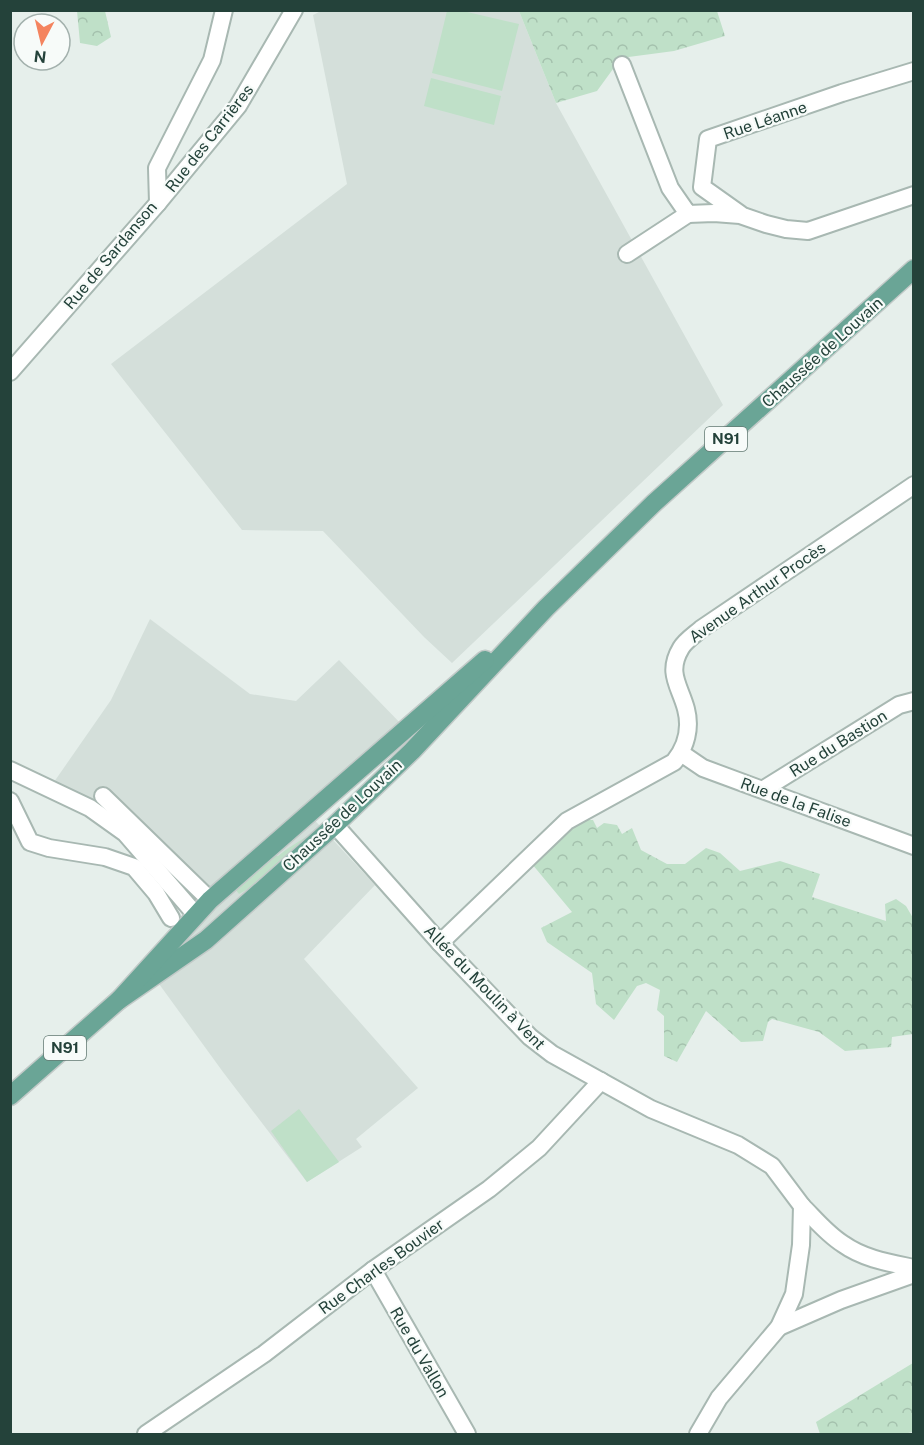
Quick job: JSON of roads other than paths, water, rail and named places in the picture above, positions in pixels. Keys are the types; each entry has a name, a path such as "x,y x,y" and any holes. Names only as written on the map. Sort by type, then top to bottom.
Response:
{"main road":[{"name":"Chaussée de Louvain","path":"119,1000 211,936 244,904 335,825 412,751 546,608 654,503 914,269"},
{"name":"Chaussée de Louvain","path":"10,1096 119,1000 210,900 546,608"},
{"path":"374,756 389,771"},
{"path":"311,812 335,825"},
{"path":"196,915 211,936"}],"street":[{"name":"Rue de Sardanson","path":"10,372 158,202 157,168 212,60 225,10"},
{"name":"Rue des Carrières","path":"158,202 238,106 294,10"},
{"path":"622,65 670,188 688,214"},
{"name":"Rue Léanne","path":"740,215 702,187 708,140 842,93 914,71"},
{"path":"627,254 688,214 740,215 786,229 808,231 914,195"},
{"name":"Avenue Arthur Procès","path":"681,753 687,737 687,711 675,681 674,663 682,646 701,629 914,484"},
{"name":"Rue du Bastion","path":"764,789 899,705 914,701"},
{"path":"440,943 567,821 674,762 681,753"},
{"name":"Rue de la Falise","path":"681,753 703,768 914,846"},
{"path":"10,770 90,808 125,833 196,915"},
{"path":"103,796 210,900"},
{"path":"10,801 30,842 49,848 105,857 134,867 156,893 171,918"},
{"name":"Allée du Moulin à Vent","path":"335,825 440,943 530,1037 552,1054 651,1109 738,1145 772,1166 802,1206 823,1228 844,1245 875,1260 914,1268"},
{"name":"Rue Charles Bouvier","path":"147,1434 264,1354 373,1270 489,1189 539,1148 601,1081"},
{"path":"698,1434 719,1398 779,1327 794,1294 801,1245 802,1206"},
{"name":"Rue du Vallon","path":"373,1270 467,1434"},
{"path":"779,1327 841,1300 914,1274"}]}
